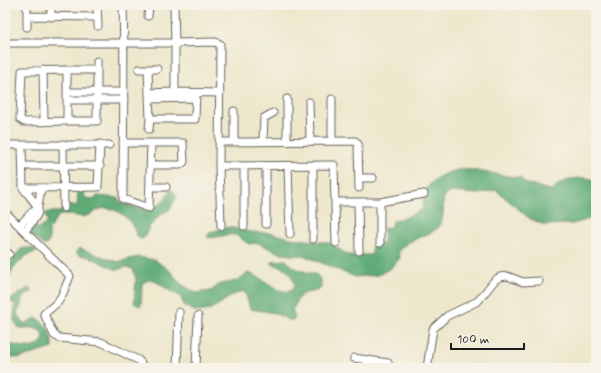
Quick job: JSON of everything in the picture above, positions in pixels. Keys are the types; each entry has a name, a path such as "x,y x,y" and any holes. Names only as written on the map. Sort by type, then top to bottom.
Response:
{"street":[{"path":"27,5 27,27"},
{"path":"51,5 51,17"},
{"path":"97,5 98,26"},
{"path":"123,5 124,201 149,208 151,187 151,143"},
{"path":"148,16 149,5"},
{"path":"174,5 174,95"},
{"path":"27,16 97,17"},
{"path":"5,43 215,42 220,44 219,166 221,226"},
{"path":"97,61 98,96 97,121 24,122 20,119 22,70 97,70"},
{"path":"148,69 150,96 149,129"},
{"path":"139,70 157,69"},
{"path":"43,70 44,122"},
{"path":"67,70 67,121"},
{"path":"67,92 98,96 124,96"},
{"path":"150,96 196,96 220,93"},
{"path":"67,100 98,96"},
{"path":"150,119 195,120 196,96"},
{"path":"332,98 332,141"},
{"path":"287,99 287,141"},
{"path":"309,102 310,141"},
{"path":"234,111 234,142"},
{"path":"263,141 264,118 273,113"},
{"path":"220,142 357,142 359,188"},
{"path":"123,143 182,143 184,162 180,165 151,165"},
{"path":"63,144 64,208"},
{"path":"22,188 98,187 100,144"},
{"path":"12,145 110,144"},
{"path":"22,146 22,188 38,208"},
{"path":"312,165 313,239"},
{"path":"219,166 334,165 336,243"},
{"path":"23,166 100,166"},
{"path":"244,166 244,226"},
{"path":"266,166 266,224"},
{"path":"288,166 290,234"},
{"path":"359,178 374,178"},
{"path":"151,187 166,187"},
{"path":"25,231 38,215 41,188"},
{"path":"335,202 380,202 424,194"},
{"path":"358,202 358,251"},
{"path":"380,202 380,243"},
{"path":"19,226 33,211 38,208"},
{"path":"5,212 56,262 70,278 58,302 44,314 54,335 59,338 101,342 138,360 141,363 141,368"},
{"path":"428,368 433,329 447,316 478,301 495,280 500,277 506,276 523,282 539,281"},
{"path":"177,368 179,312"},
{"path":"196,368 198,316"},
{"path":"354,358 388,363"},
{"path":"367,368 368,360"}],"green space":[{"path":"464,169 521,178 524,183 550,190 572,179 592,179 596,181 596,217 573,224 544,225 529,218 496,190 478,194 451,192 444,197 443,217 441,223 434,231 408,243 403,247 398,252 400,258 391,268 378,275 355,277 303,255 289,255 277,252 258,243 249,244 235,235 213,238 207,237 210,232 229,227 250,232 272,233 290,238 330,243 348,255 372,255 372,244 383,243 384,228 391,227 394,220 405,218 423,209 425,192 434,180 448,173"},
{"path":"171,189 177,196 170,209 159,216 149,227 144,238 141,239 136,235 128,219 112,209 106,208 100,209 86,216 58,216 49,230 49,242 46,245 41,244 29,232 35,226 39,229 48,222 45,216 47,212 60,212 65,205 77,206 78,191 84,192 85,198 95,199 97,196 118,198 120,202 151,211 165,199"},
{"path":"34,248 37,251 26,256 13,268 5,288 5,268 21,249"},
{"path":"79,248 117,262 138,257 155,260 170,271 181,284 196,293 211,291 220,284 237,281 247,273 259,278 279,290 291,291 295,286 290,274 281,267 272,264 272,261 286,260 297,269 317,275 321,281 321,288 300,296 292,310 295,317 293,320 288,320 275,313 250,309 246,295 243,291 207,310 200,312 192,310 184,305 180,296 151,279 142,283 141,305 139,306 134,303 136,279 133,269 126,267 117,270 90,257 78,255 76,252"},
{"path":"28,288 32,290 32,292 22,298 21,306 17,313 24,324 36,318 44,323 49,330 53,348 19,358 5,356 5,344 31,347 40,344 44,339 43,335 38,329 19,328 14,320 15,303 10,302 10,300"}]}
